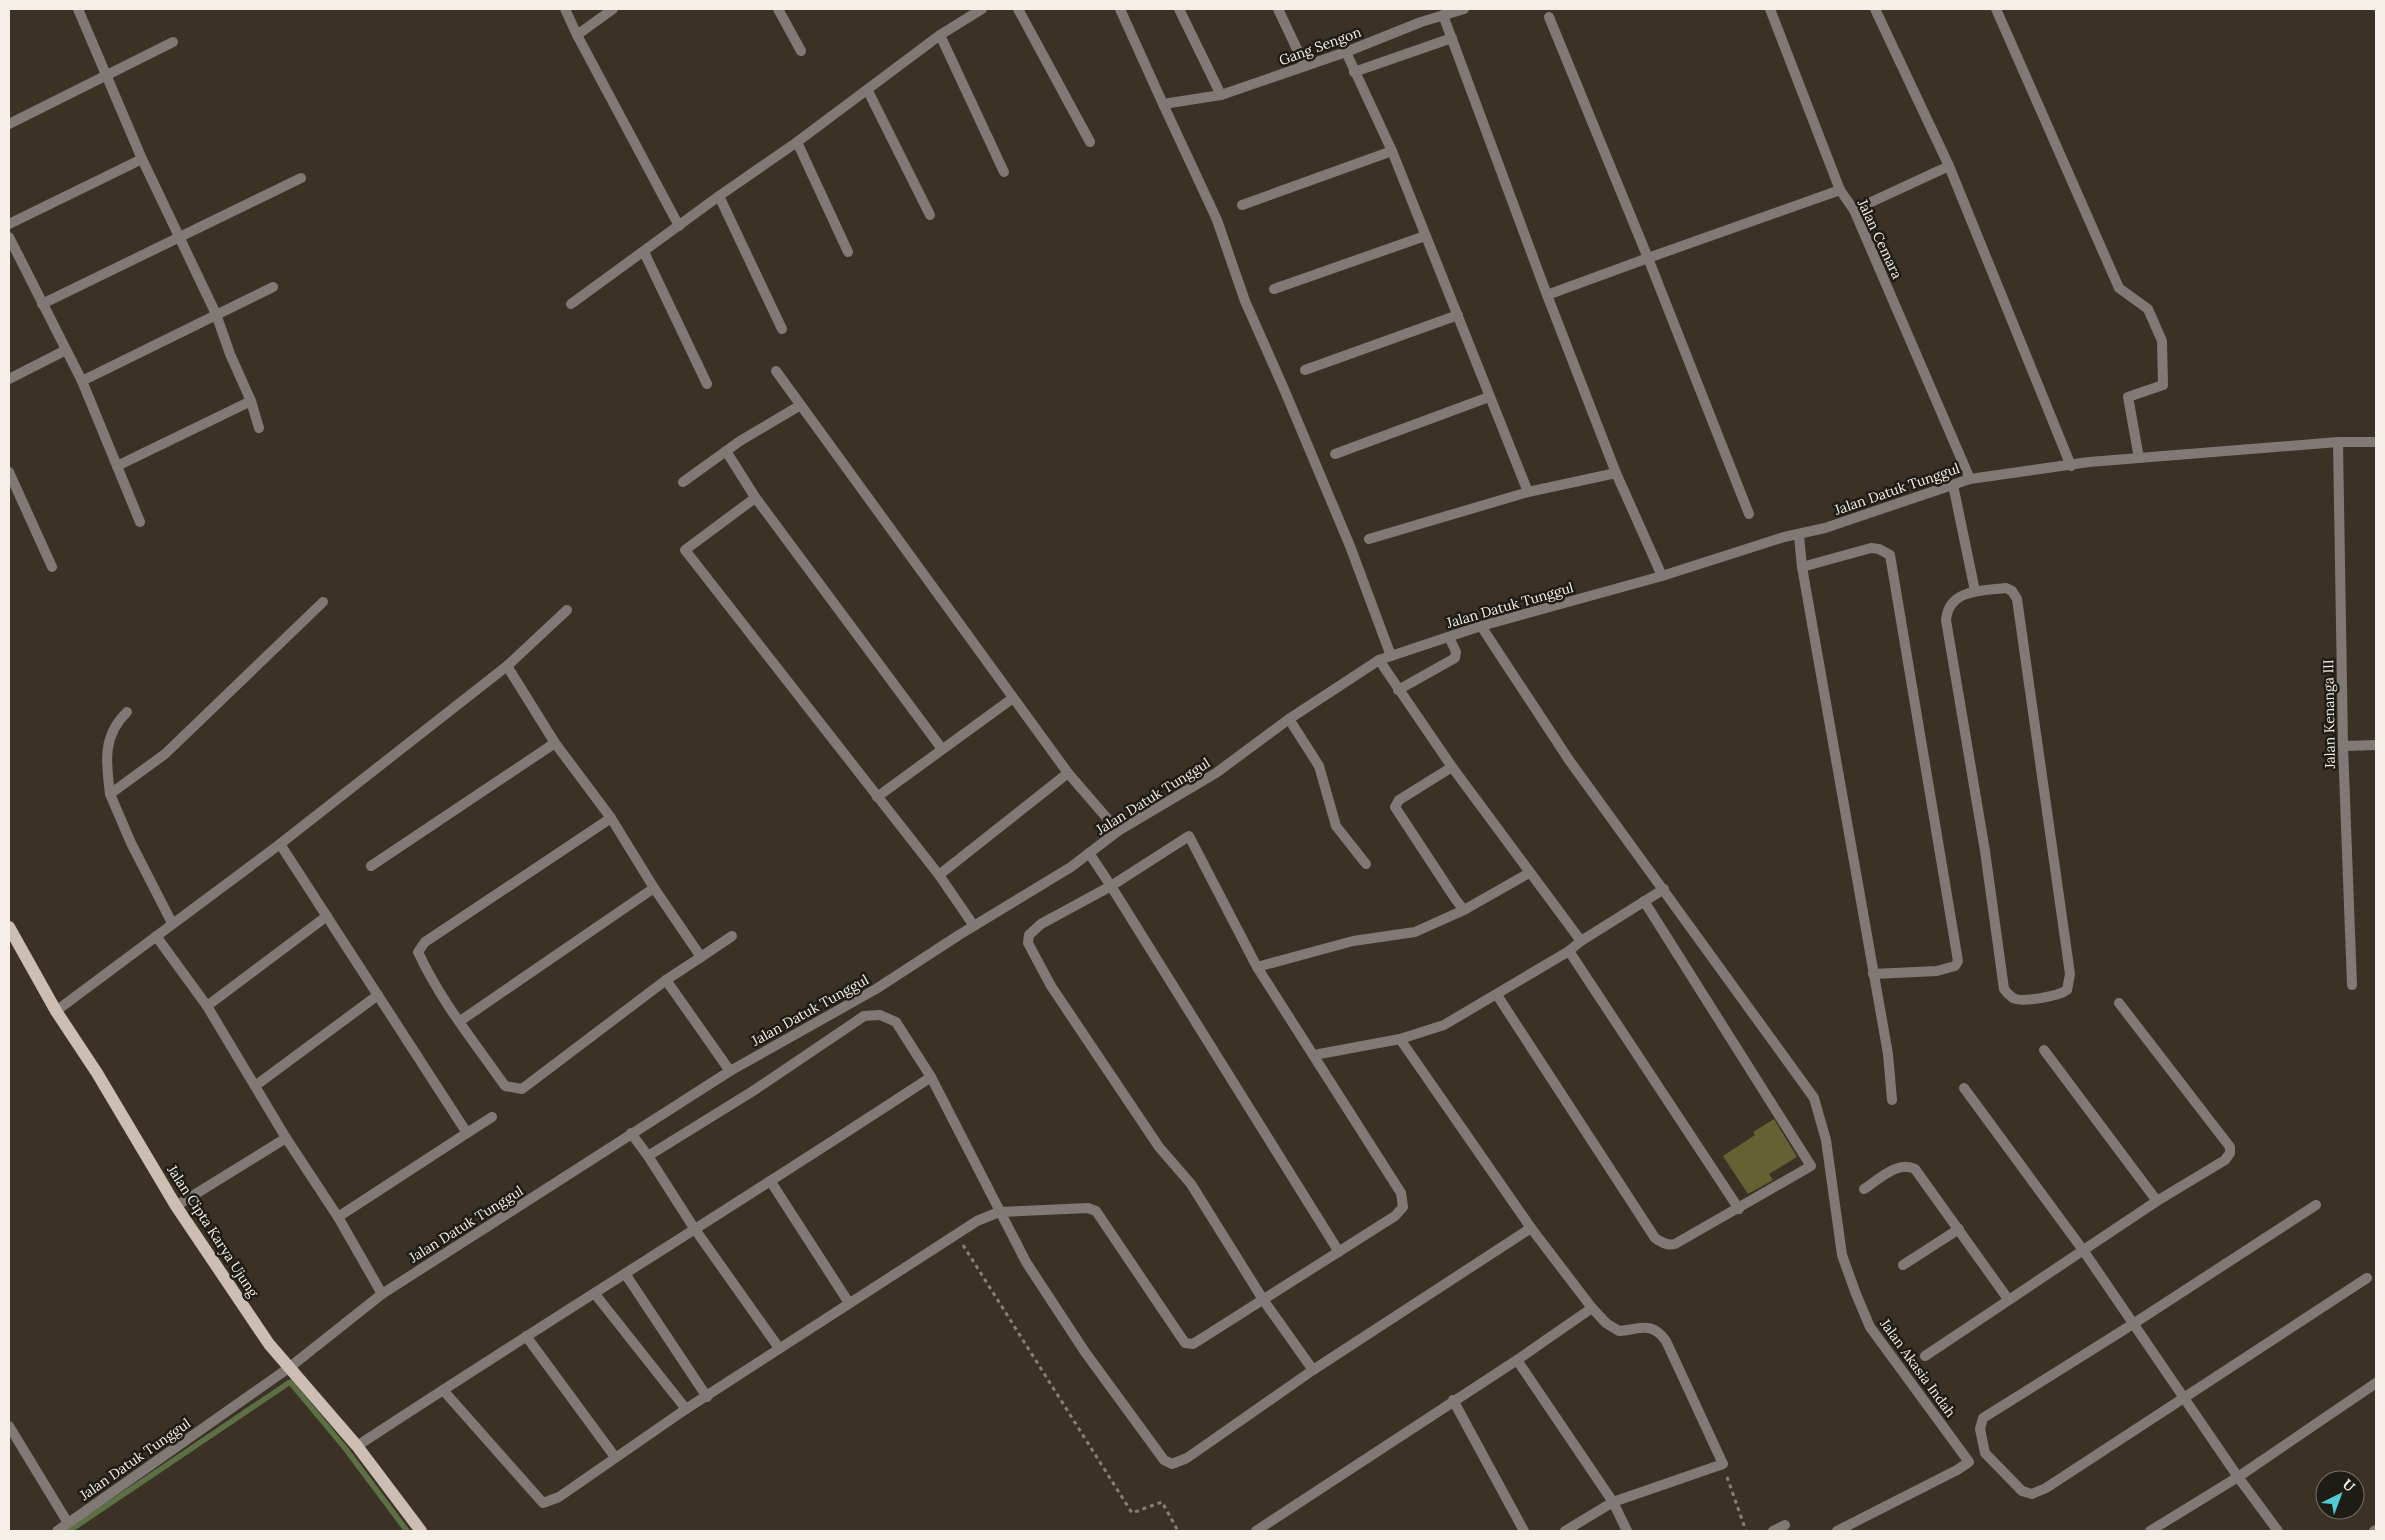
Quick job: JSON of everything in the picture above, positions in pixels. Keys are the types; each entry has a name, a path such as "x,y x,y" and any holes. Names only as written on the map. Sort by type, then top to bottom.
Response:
{"main road":[{"name":"Jalan Cipta Karya Ujung","path":"9,927 56,1011 97,1073 176,1206 269,1344 290,1366 357,1446 421,1531"}],"street":[{"path":"78,9 142,159 216,314 230,354 251,401 259,428"},
{"path":"565,9 679,226"},
{"path":"577,35 613,9"},
{"path":"778,9 801,51"},
{"path":"572,304 719,196 868,91 940,36 982,9"},
{"path":"1018,9 1090,142"},
{"path":"1120,9 1217,220 1244,301 1284,389 1350,546 1391,656"},
{"path":"1179,9 1221,95"},
{"path":"1278,9 1305,66"},
{"name":"Gang Sengon","path":"1163,104 1221,95 1346,52 1421,22 1464,9"},
{"name":"Jalan Cemara","path":"1770,9 1840,190 1854,210 1970,479"},
{"path":"1875,9 1949,166 2071,466"},
{"path":"1996,9 2119,288 2148,309 2162,340 2163,385 2128,398 2139,458"},
{"path":"1443,15 1546,295 1616,473 1662,576"},
{"path":"1549,17 1648,258 1749,514"},
{"path":"940,36 1004,172"},
{"path":"1354,72 1452,38"},
{"path":"9,124 173,42"},
{"path":"1346,52 1392,151 1528,492"},
{"path":"868,91 930,215"},
{"path":"797,142 848,252"},
{"path":"1242,205 1392,151"},
{"path":"9,224 142,159"},
{"path":"1854,210 1949,166"},
{"path":"42,304 301,178"},
{"path":"1546,295 1840,190"},
{"path":"719,196 782,329"},
{"path":"1274,289 1425,236"},
{"path":"9,237 82,381 140,522"},
{"path":"644,252 707,384"},
{"path":"82,381 273,287"},
{"path":"1304,370 1458,315"},
{"path":"9,379 66,350"},
{"path":"776,371 1068,772 1118,831"},
{"path":"1335,454 1489,397"},
{"path":"117,466 251,401"},
{"path":"682,482 726,451 800,406"},
{"name":"Jalan Datuk Tunggul","path":"57,1531 290,1366 382,1294 730,1071 876,989 974,926 1070,868 1118,831 1216,773 1289,719 1379,660 1481,626 1662,576 1784,537 1799,536 1970,479 2139,458 2338,442 2376,442"},
{"name":"Jalan Kenanga III","path":"2338,442 2343,746 2352,985"},
{"path":"726,451 755,498 942,749"},
{"path":"9,472 52,567"},
{"path":"1370,539 1528,492 1616,473"},
{"path":"1953,485 1975,591"},
{"path":"755,498 685,550 939,875 974,926"},
{"path":"1799,536 1802,567 1888,1054 1892,1100"},
{"path":"1802,567 1871,548 1879,548 1890,555 1958,961 1955,966 1937,971 1873,974"},
{"path":"2006,588 2012,591 2017,600 2069,961 2070,974 2067,990 2060,995 2020,999 2012,998 2004,989 1985,852 1946,620 1947,610 1960,595 1975,591 2006,588"},
{"path":"110,794 165,754 323,602"},
{"path":"56,1011 280,844 507,666 568,610"},
{"name":"Jalan Akasia Indah","path":"1481,626 1570,760 1814,1098 1826,1140 1842,1255 1870,1327 1969,1462"},
{"path":"1398,690 1455,658 1456,652 1449,637"},
{"path":"1379,660 1452,767 1581,941"},
{"path":"507,666 555,743 611,818 654,888 701,957"},
{"path":"878,796 1013,698"},
{"path":"127,712 116,722 106,755 110,794 130,843 172,923"},
{"path":"1289,719 1319,766 1336,826 1366,864"},
{"path":"371,866 555,743"},
{"path":"2343,746 2376,745"},
{"path":"1452,767 1399,800 1395,807 1464,910"},
{"path":"939,875 1068,772"},
{"path":"611,818 425,942 418,952 425,969 505,1086 522,1089 666,980 732,936"},
{"path":"443,1390 543,1503 559,1497 615,1457 779,1348 956,1234 977,1221 999,1212 1088,1208 1096,1211 1185,1343 1193,1344 1264,1301 1395,1216 1403,1208 1401,1193 1257,967 1189,836 1111,886 1041,924 1029,935 1028,943 1051,986 1159,1147 1191,1184 1264,1301 1313,1370"},
{"path":"280,844 467,1133"},
{"path":"1089,853 1339,1252"},
{"path":"1257,967 1353,941 1415,932 1464,910 1529,873"},
{"path":"460,1021 654,888"},
{"path":"1314,1055 1400,1039 1444,1025 1569,951 1581,941 1664,889"},
{"path":"1497,995 1654,1238 1670,1245 1675,1244 1812,1166 1644,901"},
{"path":"207,1006 327,916"},
{"path":"156,936 207,1006 286,1138 338,1217 382,1294"},
{"path":"1569,951 1739,1209"},
{"path":"666,980 730,1071"},
{"path":"256,1086 378,995"},
{"path":"1925,1356 2158,1201 2225,1160 2230,1153 2230,1148 2119,1003"},
{"path":"648,1156 753,1091 864,1016 880,1014 896,1022 931,1077 1026,1262 1085,1352 1164,1460 1172,1464 1187,1458 1313,1370 1531,1228"},
{"path":"1400,1039 1531,1228 1592,1308 1606,1323 1619,1331 1649,1327 1659,1331 1666,1342 1723,1464 1613,1502 1565,1531"},
{"path":"2044,1050 2158,1201"},
{"path":"357,1446 526,1336 626,1275 694,1228 771,1182 931,1077"},
{"path":"1964,1088 2083,1250 2238,1477 2278,1531"},
{"path":"338,1217 492,1117"},
{"path":"632,1133 694,1228 779,1348"},
{"path":"176,1206 286,1138"},
{"path":"1864,1190 1896,1168 1910,1166 1915,1169 2008,1299"},
{"path":"771,1182 849,1303"},
{"path":"2316,1205 2133,1324 1983,1418 1980,1429 1985,1453 2022,1492 2032,1494 2046,1488 2185,1399 2367,1278"},
{"path":"1903,1265 1959,1230"},
{"path":"626,1275 707,1397"},
{"path":"595,1294 686,1410"},
{"path":"1256,1531 1453,1400 1517,1360 1592,1308"},
{"path":"526,1336 615,1457"},
{"path":"1517,1360 1613,1502 1627,1531"},
{"path":"2150,1531 2238,1477 2376,1383"},
{"path":"1453,1400 1524,1531"},
{"path":"9,1426 68,1523"},
{"path":"1837,1531 1957,1470 1985,1453"},
{"path":"1773,1531 1785,1525"}],"path":[{"path":"956,1234 1132,1513 1162,1502 1178,1531"},
{"path":"1723,1464 1746,1531"}],"building":[{"path":"1774,1119 1797,1157 1769,1174 1773,1180 1748,1194 1723,1156 1755,1135 1753,1132"}],"waterway":[{"path":"69,1531 290,1382 345,1448 407,1531"}]}
